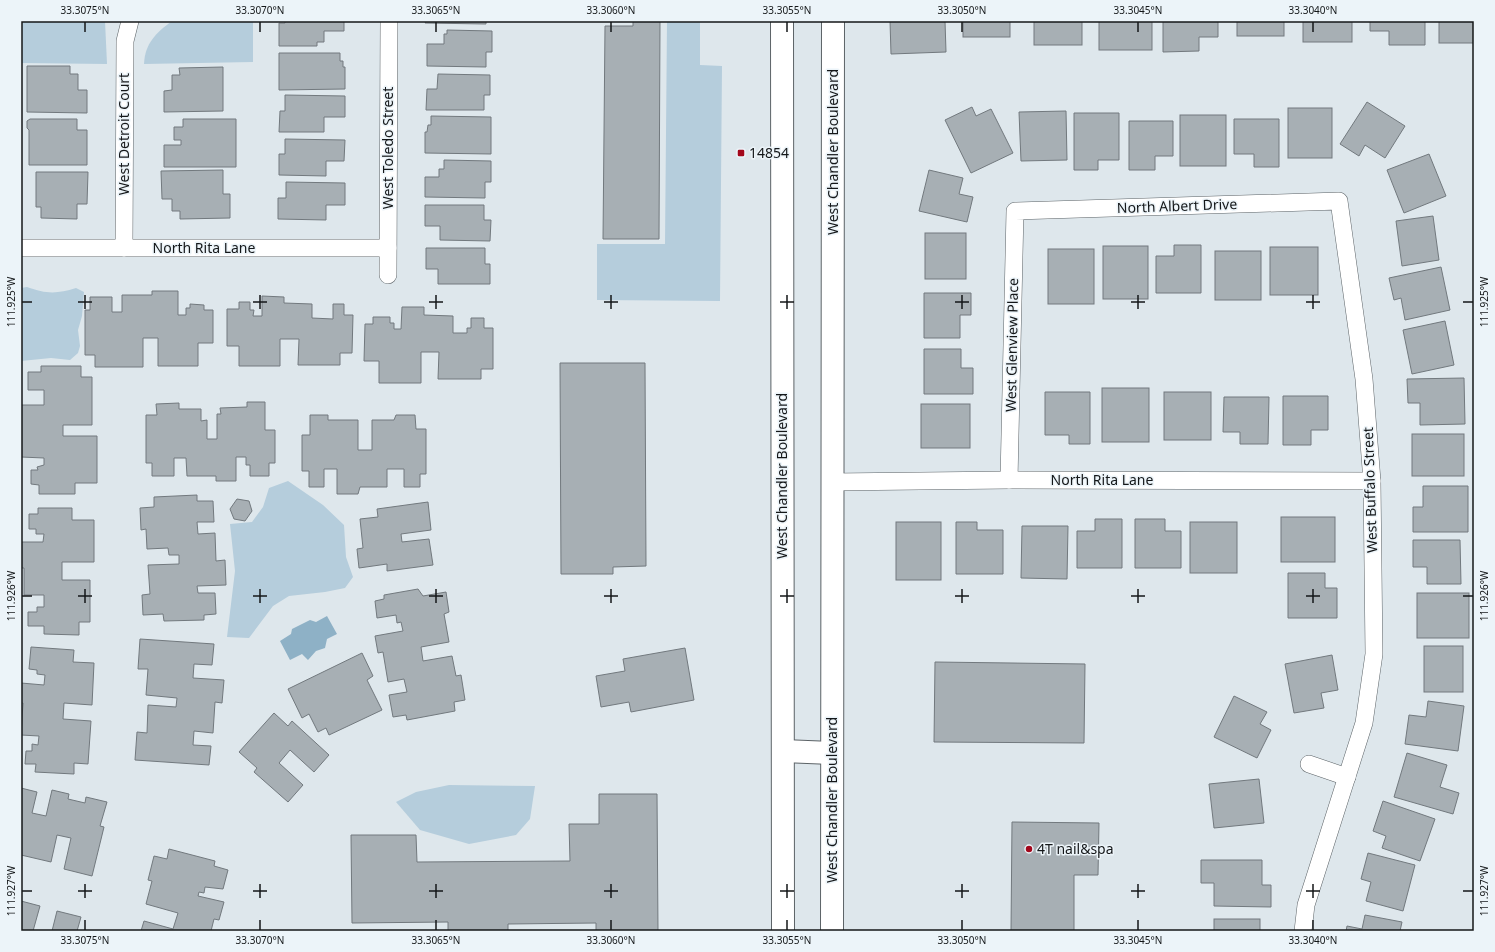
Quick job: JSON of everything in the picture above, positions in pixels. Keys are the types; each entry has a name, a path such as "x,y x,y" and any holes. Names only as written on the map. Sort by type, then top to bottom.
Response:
{"main road":[{"name":"West Chandler Boulevard","path":"782,21 783,931"},
{"name":"West Chandler Boulevard","path":"832,931 833,21"},
{"path":"783,751 832,753"}],"street":[{"name":"West Detroit Court","path":"124,248 125,41 130,21"},
{"name":"West Toledo Street","path":"388,21 388,275"},
{"name":"North Albert Drive","path":"1015,211 1339,201"},
{"name":"West Buffalo Street","path":"1303,931 1306,905 1364,723 1374,654 1372,481 1364,378 1339,201"},
{"name":"West Glenview Place","path":"1009,480 1015,211"},
{"name":"North Rita Lane","path":"21,248 388,248"},
{"name":"North Rita Lane","path":"832,482 1009,480 1372,481"},
{"path":"1309,764 1347,777"}],"shaded area":[{"path":"21,21 105,21 107,64 21,63"},
{"path":"172,21 253,21 253,62 144,64 147,50 152,39"},
{"path":"667,21 700,21 700,65 722,66 720,301 597,300 597,244 665,244"},
{"path":"27,287 46,292 57,292 76,288 84,292 82,316 78,330 80,346 78,353 70,360 51,358 21,361 21,288"},
{"path":"288,481 323,505 344,525 346,557 353,577 345,588 289,596 273,606 249,638 227,637 235,571 230,524 252,522 263,507 269,488"},
{"path":"327,616 337,634 327,639 325,648 316,651 308,660 302,654 290,660 280,641 291,634 292,629 310,620 316,622"},
{"path":"449,785 535,786 530,819 516,835 469,844 420,830 396,802 416,792"}],"building":[{"path":"285,21 344,21 344,31 324,31 324,42 317,42 317,46 279,46 279,23 285,23"},
{"path":"426,21 486,21 486,24 425,23"},
{"path":"633,21 660,21 659,239 603,239 605,26 633,26"},
{"path":"890,21 945,21 946,52 891,54"},
{"path":"963,21 1010,21 1010,37 963,37"},
{"path":"1034,21 1082,21 1082,45 1034,45"},
{"path":"1099,21 1152,21 1152,50 1099,50"},
{"path":"1163,21 1218,21 1218,37 1199,37 1199,51 1163,52"},
{"path":"1237,21 1284,21 1284,36 1237,36"},
{"path":"1303,21 1352,21 1352,42 1303,42"},
{"path":"1370,21 1425,21 1425,45 1389,45 1389,31 1370,31"},
{"path":"1439,21 1474,21 1474,43 1439,43"},
{"path":"447,30 492,31 492,52 486,52 486,67 427,66 427,44 444,44 444,34 447,34"},
{"path":"279,53 340,53 340,61 343,61 343,67 345,67 345,89 279,90"},
{"path":"27,66 70,66 70,74 78,74 78,90 87,90 87,113 27,112"},
{"path":"223,67 223,111 164,112 164,91 172,90 172,75 180,75 179,68"},
{"path":"438,74 490,75 490,95 484,95 484,110 426,110 427,89 437,89"},
{"path":"285,95 345,96 345,117 324,117 324,132 279,132 280,111 285,111"},
{"path":"1367,102 1405,126 1385,158 1365,145 1359,156 1340,144"},
{"path":"972,107 976,116 991,109 1013,153 971,173 945,120"},
{"path":"1288,108 1332,108 1332,158 1288,158"},
{"path":"1066,111 1067,160 1021,161 1019,112"},
{"path":"1074,113 1119,113 1119,160 1098,160 1098,170 1074,170"},
{"path":"1180,115 1226,115 1226,166 1180,166"},
{"path":"431,116 491,117 491,154 425,153 425,132 427,132 428,125 431,125"},
{"path":"30,119 77,119 77,130 87,130 87,165 29,165 29,130 27,128 27,121"},
{"path":"183,119 236,119 236,167 164,167 164,145 181,145 181,140 174,140 174,127 183,127"},
{"path":"1234,119 1279,119 1279,167 1254,167 1254,154 1234,154"},
{"path":"1129,121 1173,121 1173,156 1155,156 1155,170 1129,170"},
{"path":"285,139 345,140 344,161 326,161 326,176 279,175 279,154 285,154"},
{"path":"1429,154 1446,196 1404,213 1387,170"},
{"path":"444,160 491,161 491,182 485,182 485,198 425,197 425,177 439,177 439,169 444,169"},
{"path":"223,170 223,194 230,194 230,218 180,219 180,211 172,211 172,199 162,199 161,171"},
{"path":"929,170 963,178 959,194 973,197 967,222 919,211"},
{"path":"36,172 88,172 87,204 77,204 77,219 41,218 41,207 36,207"},
{"path":"286,182 345,183 345,205 326,205 326,220 278,219 278,198 286,198"},
{"path":"425,205 484,205 484,220 491,220 490,241 440,240 440,226 425,226"},
{"path":"1433,216 1439,260 1402,266 1396,221"},
{"path":"925,233 966,233 966,279 925,279"},
{"path":"1174,245 1201,245 1201,293 1156,293 1156,256 1174,256"},
{"path":"1103,246 1148,246 1148,299 1103,299"},
{"path":"1270,247 1318,247 1318,295 1270,295"},
{"path":"426,248 485,248 485,264 490,264 490,284 438,284 438,269 426,269"},
{"path":"1048,249 1094,249 1094,304 1048,304"},
{"path":"1215,251 1261,251 1261,300 1215,300"},
{"path":"1441,267 1450,310 1405,320 1401,298 1394,300 1389,278"},
{"path":"152,291 178,291 178,315 186,315 186,308 190,308 190,304 204,305 204,310 213,310 213,343 198,343 198,366 158,366 158,338 143,338 143,367 95,367 95,355 85,355 85,310 90,310 90,297 112,297 112,312 122,312 122,295 152,295"},
{"path":"924,293 971,293 971,315 960,315 960,338 924,338"},
{"path":"262,296 284,297 284,303 312,304 312,318 333,319 333,304 344,304 344,315 353,315 352,353 340,353 340,365 298,365 299,339 280,339 280,366 239,366 239,346 227,346 227,309 239,309 239,302 250,302 250,310 254,310 253,316 262,316"},
{"path":"402,307 424,307 424,315 453,316 453,333 467,333 467,328 471,328 471,318 484,318 484,328 493,328 493,369 481,369 481,379 438,379 439,352 421,352 421,383 379,383 379,361 364,361 365,324 373,324 373,317 390,317 390,323 394,323 394,329 401,329"},
{"path":"1445,321 1454,365 1412,374 1403,330"},
{"path":"924,349 961,349 961,368 973,368 973,394 924,394"},
{"path":"560,363 645,363 646,566 613,567 613,574 561,574"},
{"path":"41,366 81,366 81,377 92,377 92,425 63,425 63,436 97,436 97,483 75,483 75,494 39,494 39,485 31,484 31,470 38,470 37,467 44,465 44,458 21,457 21,405 44,405 44,390 28,390 28,372 41,372"},
{"path":"1464,378 1465,424 1420,425 1420,403 1408,403 1407,379"},
{"path":"1102,388 1149,388 1149,442 1102,442"},
{"path":"1045,392 1090,392 1090,444 1069,444 1069,435 1045,435"},
{"path":"1164,392 1211,392 1211,440 1164,440"},
{"path":"1283,396 1328,396 1328,430 1311,430 1311,445 1283,445"},
{"path":"1224,397 1269,397 1268,444 1240,444 1240,432 1223,432"},
{"path":"247,402 265,402 265,430 275,430 275,463 269,463 269,476 250,476 250,465 246,465 246,457 236,457 236,481 216,481 216,476 187,476 186,458 174,458 174,476 152,476 152,463 146,463 146,415 157,415 156,404 179,403 179,409 201,409 201,421 207,420 207,439 217,439 217,414 221,414 220,408 247,407"},
{"path":"921,404 970,404 970,448 921,448"},
{"path":"310,415 328,415 328,420 358,420 358,450 372,450 372,420 394,420 396,415 415,415 416,429 426,429 426,474 420,474 420,487 404,487 404,469 387,469 387,487 360,487 358,494 337,494 337,469 324,469 324,487 309,487 309,471 302,471 302,435 310,435"},
{"path":"1412,434 1464,434 1464,476 1412,476"},
{"path":"1423,486 1468,486 1468,532 1413,532 1413,507 1423,507"},
{"path":"197,495 197,501 213,501 214,522 197,522 198,534 215,533 216,561 225,560 226,585 197,586 198,593 215,593 216,614 204,615 204,620 164,621 163,614 143,615 142,595 150,594 148,565 179,564 179,555 169,555 168,548 147,549 146,529 141,530 140,508 154,507 154,497"},
{"path":"237,499 249,501 252,511 245,521 234,519 230,509"},
{"path":"428,502 431,530 401,534 402,542 429,539 433,565 387,571 387,564 359,568 357,549 363,548 360,519 378,517 377,509"},
{"path":"38,508 72,508 72,520 94,520 94,562 62,562 62,580 90,580 90,622 79,622 79,635 44,634 44,626 28,626 28,612 37,612 37,607 44,607 44,595 24,595 24,568 21,568 21,542 43,542 44,534 36,534 36,529 29,529 29,514 38,514"},
{"path":"1281,517 1335,517 1335,562 1281,562"},
{"path":"1095,519 1122,519 1122,568 1077,568 1077,531 1095,531"},
{"path":"1135,519 1165,519 1165,531 1181,531 1181,568 1135,568"},
{"path":"896,522 941,522 941,580 896,580"},
{"path":"956,522 977,522 977,530 1003,530 1003,574 956,574"},
{"path":"1190,522 1237,522 1237,573 1190,573"},
{"path":"1022,526 1068,526 1067,579 1021,578"},
{"path":"1413,540 1460,540 1461,584 1427,584 1427,567 1413,567"},
{"path":"1288,573 1325,573 1325,588 1337,588 1337,618 1288,618"},
{"path":"418,589 423,596 446,592 449,612 444,614 449,642 421,647 423,661 452,656 456,676 461,675 465,700 454,702 455,711 407,720 406,715 393,717 389,695 407,692 404,679 388,682 383,652 378,653 375,636 403,631 401,622 397,623 396,615 377,618 375,601 384,599 384,595"},
{"path":"1417,593 1469,593 1469,638 1417,638"},
{"path":"140,639 214,644 212,665 194,664 193,678 224,680 222,703 215,702 213,733 194,731 193,745 211,746 209,765 135,760 137,732 147,733 148,705 176,707 177,698 146,695 148,669 138,669"},
{"path":"1424,646 1463,646 1463,692 1424,692"},
{"path":"31,647 74,650 73,662 94,663 92,705 64,703 63,719 91,721 88,764 74,763 74,774 35,772 36,764 25,764 26,751 32,751 32,744 38,745 39,736 21,735 23,703 21,703 21,683 44,685 45,675 37,674 37,670 29,669"},
{"path":"685,648 694,700 631,712 629,702 601,707 596,676 625,671 623,659"},
{"path":"362,653 373,676 367,680 382,710 329,735 326,728 318,732 309,714 302,718 288,689"},
{"path":"1332,655 1338,690 1321,693 1324,708 1294,713 1285,664"},
{"path":"935,662 1085,664 1084,743 934,742"},
{"path":"1234,696 1267,712 1260,724 1271,730 1257,758 1214,737"},
{"path":"1428,701 1464,706 1458,751 1405,744 1409,715 1426,717"},
{"path":"274,713 288,726 292,721 329,755 314,772 290,750 279,763 303,785 288,802 254,772 257,768 239,752"},
{"path":"1407,753 1447,765 1440,787 1459,793 1453,814 1394,797"},
{"path":"1259,779 1264,823 1214,828 1209,784"},
{"path":"21,788 37,792 32,813 46,816 52,790 69,794 68,799 85,803 86,797 107,802 100,826 104,827 92,876 64,869 71,838 57,835 51,862 21,855"},
{"path":"599,794 657,794 658,931 596,931 596,923 508,924 508,931 448,931 448,922 352,923 351,835 416,835 417,862 570,861 569,824 599,824"},
{"path":"1383,801 1435,819 1420,861 1382,848 1386,836 1373,831"},
{"path":"1012,822 1099,823 1098,875 1074,875 1074,931 1011,931"},
{"path":"169,849 215,861 214,866 228,870 223,889 205,887 204,893 199,892 198,896 224,902 219,920 214,919 211,931 141,931 144,921 173,929 178,913 146,904 152,881 148,880 154,856 167,859"},
{"path":"1368,853 1415,865 1403,911 1366,901 1371,882 1361,879"},
{"path":"1201,860 1262,860 1262,885 1271,885 1271,907 1214,906 1214,883 1201,883"},
{"path":"21,901 40,906 33,931 21,931"},
{"path":"57,911 81,917 77,931 52,931"},
{"path":"1365,915 1402,922 1400,931 1346,931 1347,926 1362,929"},
{"path":"1214,919 1260,919 1260,931 1214,931"}],"place":[{"name":"14854","path":"741,153"},
{"name":"4T nail&spa","path":"1029,849"}]}
